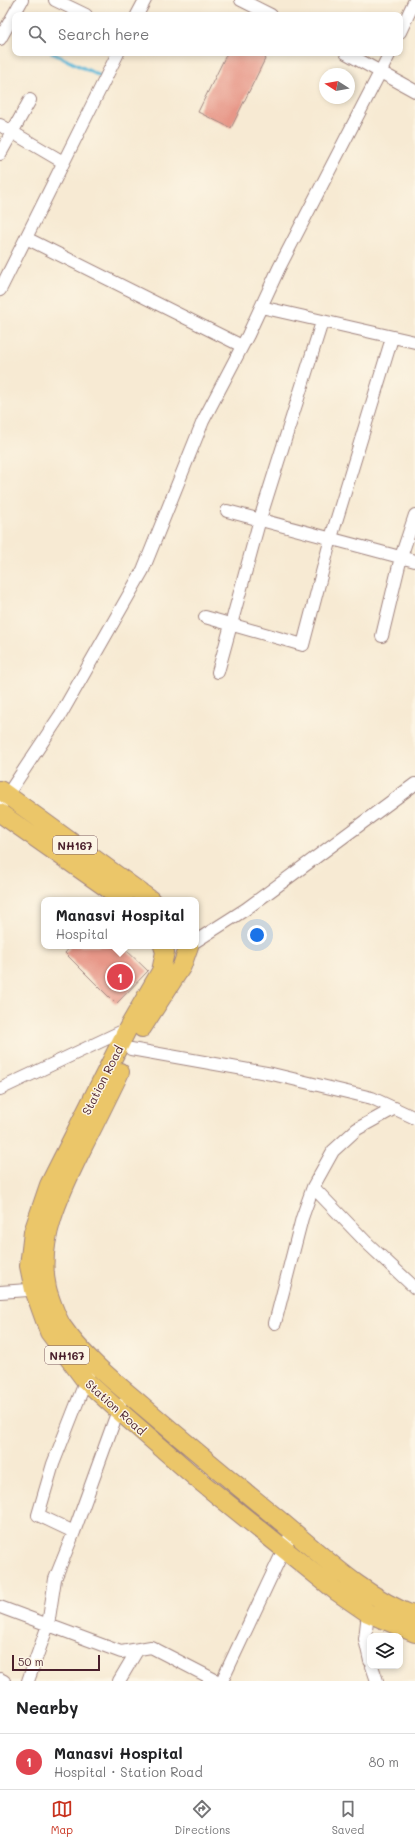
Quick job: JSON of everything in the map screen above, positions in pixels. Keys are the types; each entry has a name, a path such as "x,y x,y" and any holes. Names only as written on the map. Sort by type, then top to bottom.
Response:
{"highway":[{"name":"NH167","path":"3,797 146,897"},
{"name":"NH167","path":"0,813 120,897"},
{"name":"Station Road","path":"164,949 165,952 161,971 128,1028 49,1185 33,1232 29,1266 40,1289 61,1324 93,1362 209,1463 293,1530 349,1578 377,1598 415,1616"},
{"name":"Station Road","path":"188,949 182,966 146,1020 131,1049 62,1194 48,1235 45,1265 40,1289 49,1332 85,1380 196,1478 336,1591 368,1613 415,1633"}],"street":[{"path":"15,12 22,0"},
{"path":"55,0 80,12"},
{"path":"138,12 144,0"},
{"path":"241,0 265,12"},
{"path":"403,26 415,0"},
{"path":"0,39 12,18"},
{"path":"0,290 117,56"},
{"path":"352,56 382,71 415,91"},
{"path":"3,797 61,714 143,570 203,421 242,346 279,268 389,56"},
{"path":"0,154 30,100"},
{"path":"0,125 64,162"},
{"path":"26,238 242,346"},
{"path":"261,307 415,342"},
{"path":"218,672 260,519 322,322"},
{"path":"205,617 303,645 331,538 392,338"},
{"path":"227,511 415,561"},
{"path":"382,636 401,557 415,515"},
{"path":"199,939 252,904 415,784"},
{"path":"0,1089 146,1020"},
{"path":"131,1049 272,1074 372,1098 415,1118"},
{"path":"275,1323 302,1218 313,1187 333,1151 357,1129 395,1108"},
{"path":"313,1187 366,1243 415,1288"},
{"path":"0,1292 40,1289"},
{"path":"74,1532 38,1515 53,1464 93,1362"},
{"path":"28,1681 48,1625 55,1579 126,1391"},
{"path":"222,1681 293,1530"},
{"path":"0,1607 121,1652 151,1647 217,1681"},
{"path":"367,1648 365,1639 368,1613"},
{"path":"119,1681 138,1649"},
{"path":"373,1669 376,1681"},
{"path":"0,1679 4,1681"}],"building":[{"path":"226,56 267,56 231,128 198,112"},
{"path":"68,949 125,949 148,971 116,1004 65,953"}],"waterway":[{"path":"58,56 102,77"}],"place":[{"name":"Manasvi Hospital","path":"120,977"}]}
